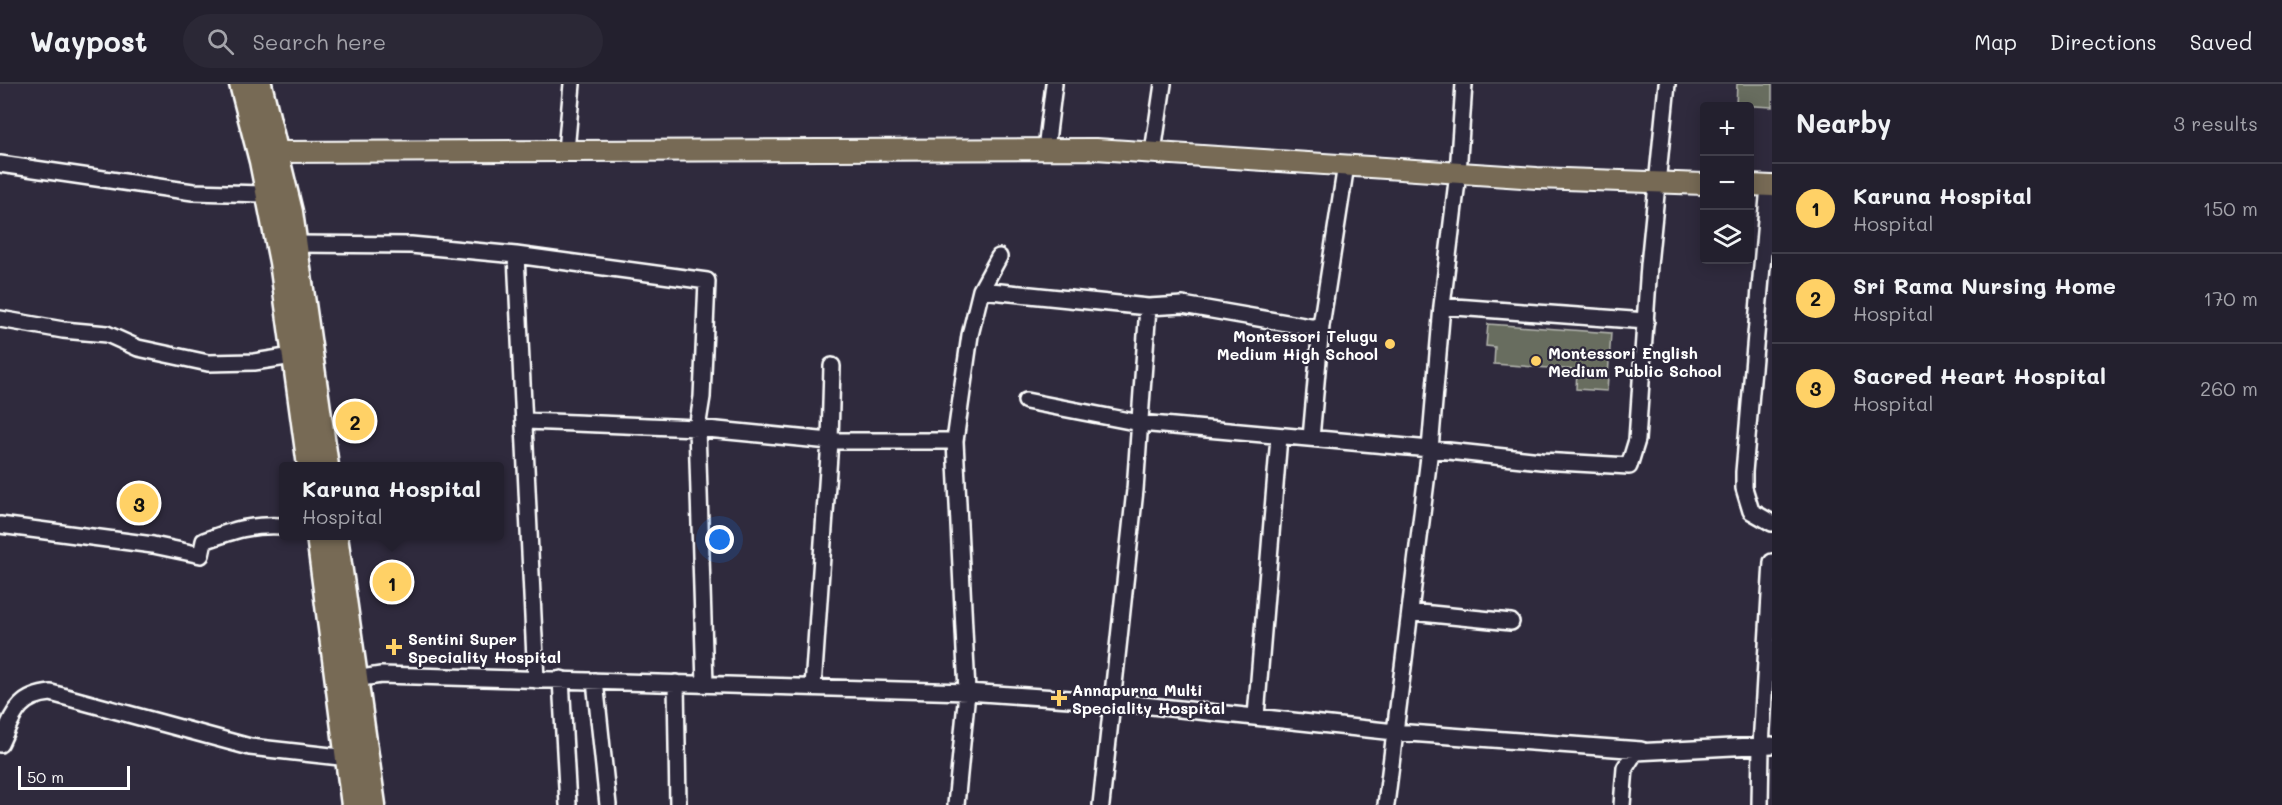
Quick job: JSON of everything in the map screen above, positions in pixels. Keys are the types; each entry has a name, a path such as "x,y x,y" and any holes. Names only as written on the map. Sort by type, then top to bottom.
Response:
{"highway":[{"path":"241,84 281,262 292,356 308,462"},
{"path":"260,84 295,244 326,462"},
{"path":"319,540 374,805"},
{"path":"336,540 347,680 353,805"}],"main road":[{"path":"276,152 1046,149 1153,152 1458,173 1700,184"}],"street":[{"path":"566,151 572,84"},
{"path":"1046,149 1054,84"},
{"path":"1153,152 1163,84"},
{"path":"1386,805 1430,448 1442,306 1458,173 1464,84"},
{"path":"1026,401 1140,423 1430,448 1540,461 1629,466 1637,440 1667,84"},
{"path":"0,164 193,192 267,194"},
{"path":"1311,438 1321,326 1346,165"},
{"path":"1763,186 1744,488 1751,511 1772,523"},
{"path":"295,244 411,245 516,255 707,281 702,397 697,428 705,684"},
{"path":"516,255 526,420 536,680"},
{"path":"956,805 967,692 955,441 970,335 981,290 999,257"},
{"path":"981,290 1148,307 1183,305 1310,327 1321,326"},
{"path":"1442,306 1646,321"},
{"path":"1101,805 1114,702 1140,423 1148,307"},
{"path":"0,319 63,330 107,334 138,348 208,363 254,362 292,356"},
{"path":"813,687 831,441 832,366"},
{"path":"526,420 697,428 831,441 955,441"},
{"path":"1256,716 1279,436"},
{"path":"0,525 153,544 201,555 204,541 230,531 246,526 279,526"},
{"path":"1760,805 1766,746 1772,562"},
{"path":"1411,612 1511,622"},
{"path":"347,680 381,675 967,692 1114,702 1395,732 1641,750 1766,746"},
{"path":"561,679 568,805"},
{"path":"595,681 608,805"},
{"path":"676,683 678,805"},
{"path":"0,744 18,707 37,694 51,693 250,747 349,758"},
{"path":"1622,805 1625,768 1635,752 1641,750"}],"green space":[{"path":"1737,84 1772,84 1772,107 1754,106 1754,102 1736,102"},
{"path":"1488,324 1611,333 1607,391 1576,389 1577,370 1494,364 1495,347 1486,346"}],"place":[{"name":"Montessori Telugu Medium High School","path":"1390,344"},
{"name":"Montessori English Medium Public School","path":"1536,361"},
{"name":"Sri Rama Nursing Home","path":"355,421"},
{"name":"Sacred Heart Hospital","path":"139,503"},
{"name":"Karuna Hospital","path":"392,582"},
{"name":"Sentini Super Speciality Hospital","path":"394,647"},
{"name":"Annapurna Multi Speciality Hospital","path":"1059,698"}]}
